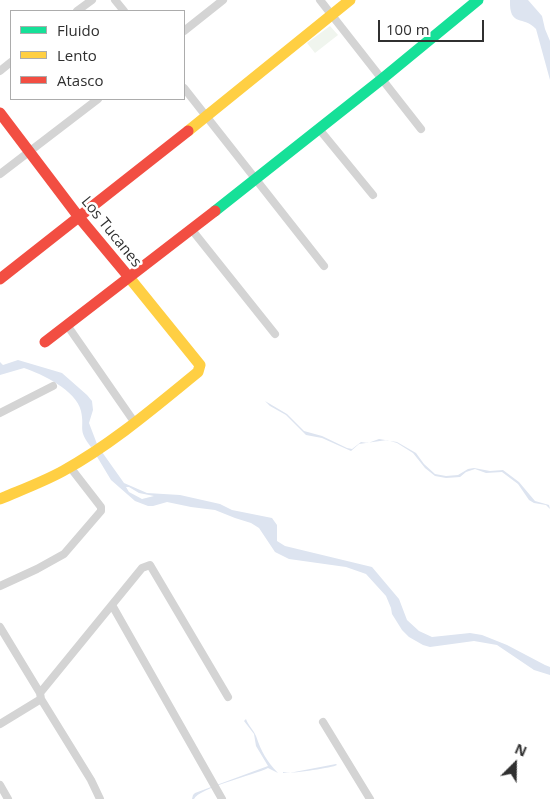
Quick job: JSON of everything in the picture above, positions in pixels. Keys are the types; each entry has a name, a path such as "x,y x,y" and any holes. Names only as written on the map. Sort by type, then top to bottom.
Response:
{"street":[{"path":"78,10 92,0"},
{"path":"185,30 223,0"},
{"path":"320,0 421,129"},
{"path":"0,279 206,117 350,0"},
{"path":"45,342 192,230 478,0"},
{"path":"0,71 10,63"},
{"path":"185,89 324,266"},
{"path":"0,174 97,100"},
{"name":"Los Tucanes","path":"0,113 78,216 200,365 198,372 135,423"},
{"path":"319,129 373,195"},
{"path":"192,230 275,334"},
{"path":"0,499 42,482 70,467 104,446 135,423 67,325"},
{"path":"0,413 52,386"},
{"path":"0,586 64,554 101,511 101,508 70,467"},
{"path":"0,724 40,696 142,568 150,565 228,697"},
{"path":"112,604 222,799"},
{"path":"0,627 91,780 100,799"},
{"path":"323,722 366,798"},
{"path":"0,786 8,799"}],"shaded area":[{"path":"510,0 528,0 542,16 550,41 550,80 536,29 527,22 515,18 510,9"},
{"path":"330,26 338,35 315,53 307,43"},
{"path":"18,360 62,373 87,395 92,401 93,410 89,423 97,444 91,447 84,436 81,411 78,403 66,390 40,374 24,368 0,375 0,362 3,365"},
{"path":"265,401 287,414 304,431 322,436 352,449 361,442 367,443 359,444 351,451 322,438 306,435 286,415"},
{"path":"379,439 386,440 369,443"},
{"path":"390,441 397,442 416,453 435,474 446,476 458,475 474,468 490,471 503,470 519,482 535,501 549,505 550,509 546,505 529,500 518,484 502,472 486,473 475,469 466,472 460,477 446,478 435,476 425,468 413,453"},
{"path":"102,452 124,483 147,493 180,495 220,504 232,510 272,518 277,525 277,541 285,546 372,567 399,599 407,620 419,631 432,637 470,633 482,635 507,645 550,667 550,675 534,670 497,645 474,641 430,647 423,645 409,637 402,630 392,614 386,596 366,574 346,567 289,559 275,552 259,528 251,523 215,510 167,502 148,506 135,501 111,480 96,455","holes":["126,487 139,493 154,496 142,499 129,492"]},
{"path":"246,719 255,734 265,756 278,773 268,768 206,790 192,799 195,793 268,766 256,746 254,734 244,721"},
{"path":"336,764 337,765 319,769 290,773"}],"traffic: fast":[{"path":"215,211 382,79 478,0"}],"traffic: slow":[{"path":"188,131 350,0"},
{"path":"0,499 48,479 99,449 198,372 200,365 128,276"}],"traffic: jam":[{"path":"0,113 78,216 128,276"},
{"path":"0,279 188,131"},
{"path":"45,342 215,211"}]}
